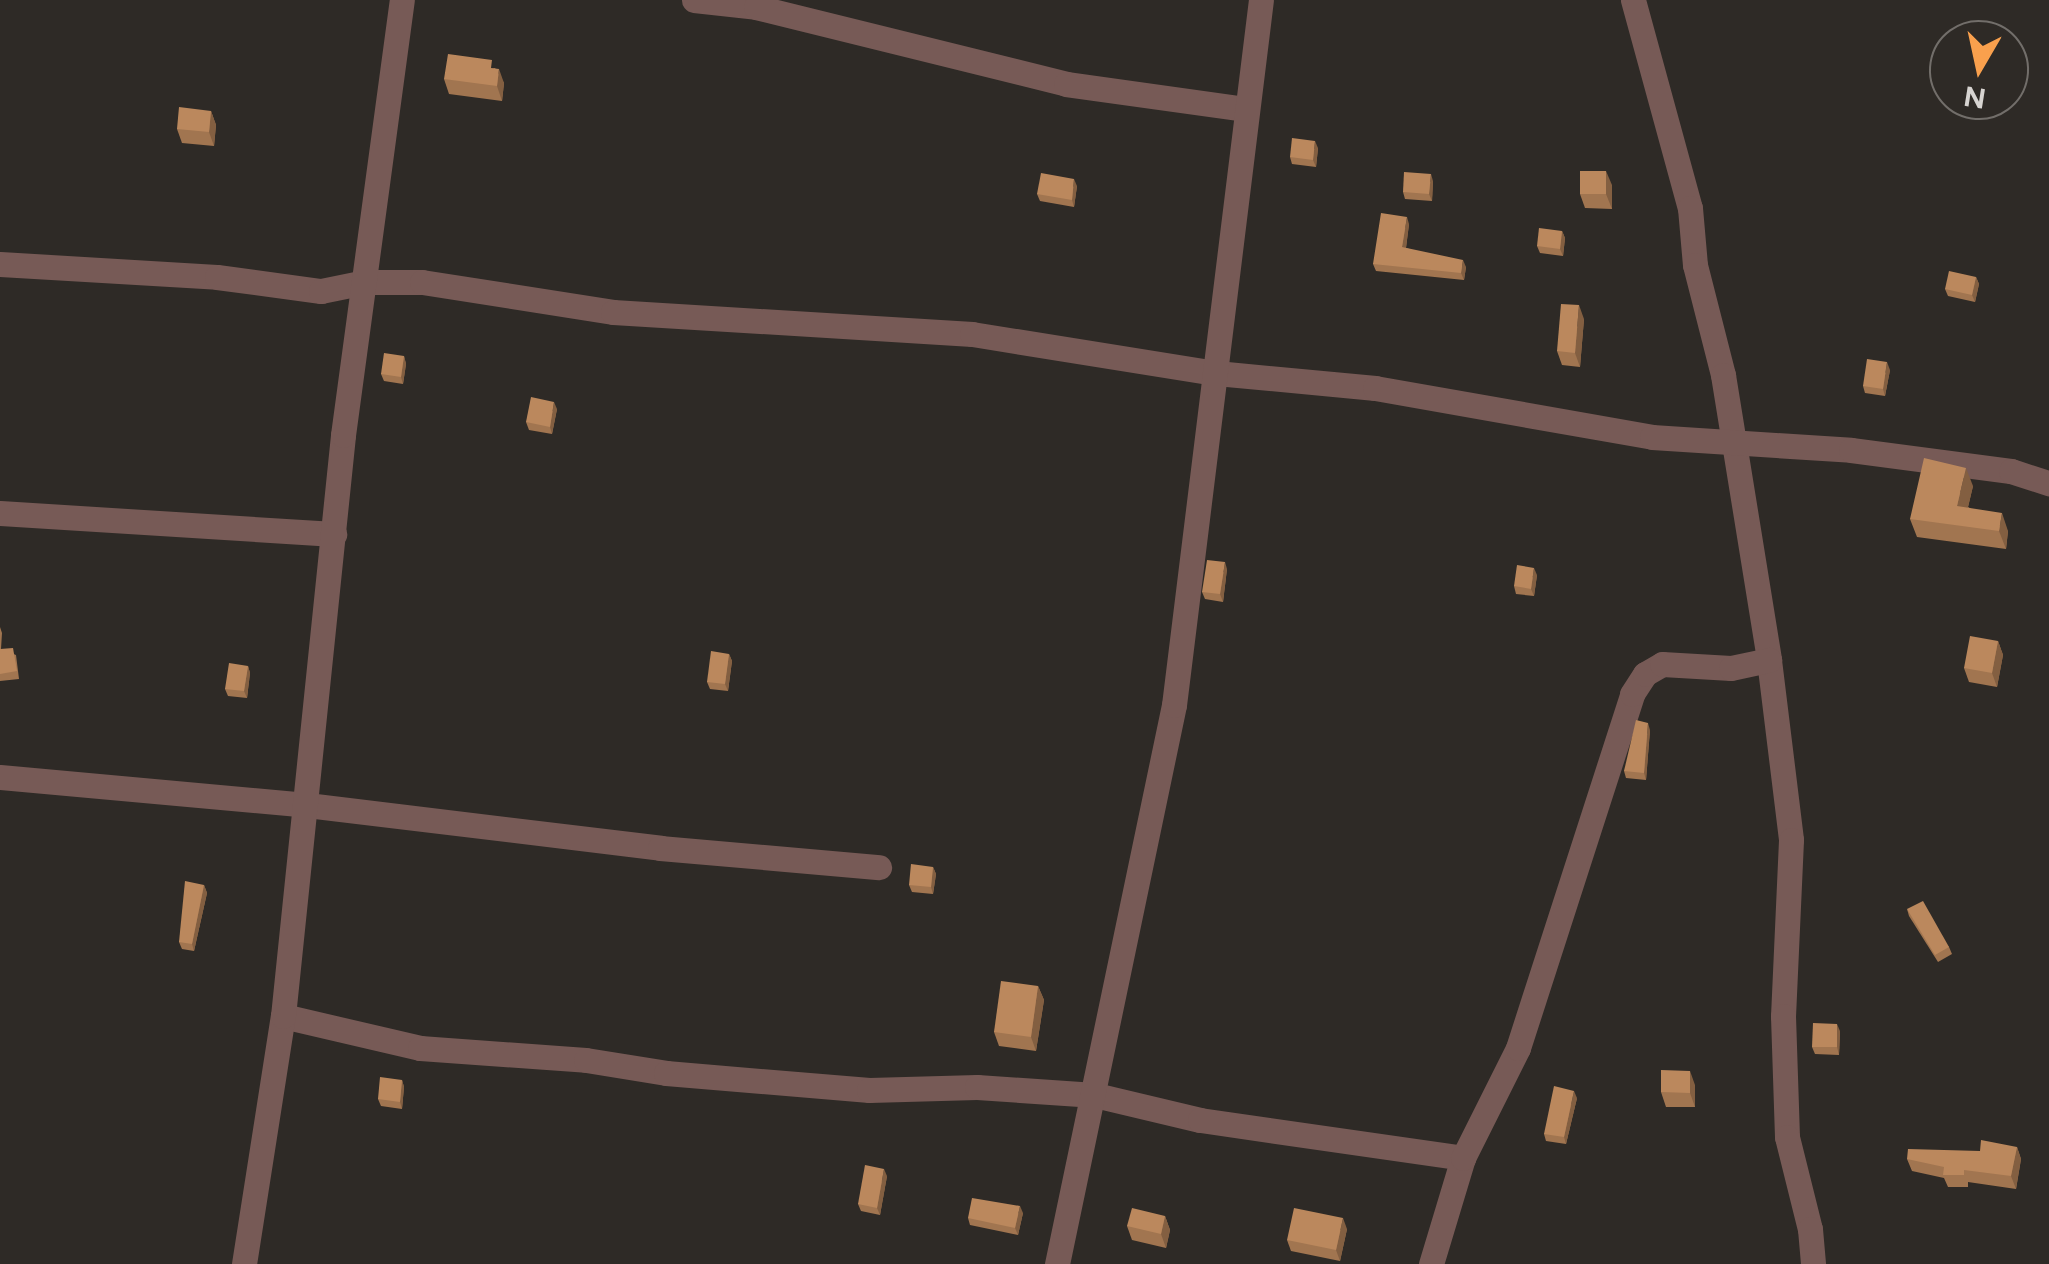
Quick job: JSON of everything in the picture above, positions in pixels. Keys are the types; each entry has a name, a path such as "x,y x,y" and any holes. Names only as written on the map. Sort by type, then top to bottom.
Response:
{"street":[{"path":"244,1264 282,1016 334,534 402,0"},
{"path":"694,0 756,7 1066,84 1246,109"},
{"path":"1057,1264 1096,1096 1174,706 1261,0"},
{"path":"1633,0 1681,170 1694,266 1720,360 1769,660 1791,840 1783,1016 1787,1137 1810,1229 1813,1264"},
{"path":"0,264 217,278 321,291 365,282 422,282 613,312 972,334 1216,373 1374,388 1652,436 1733,439 2011,470 2049,483"},
{"path":"0,513 334,534"},
{"path":"1432,1264 1463,1158 1518,1048 1632,694 1646,674 1662,664 1731,668 1769,660"},
{"path":"0,778 307,805 660,848 879,866"},
{"path":"282,1016 420,1048 516,1053 666,1072 869,1090 977,1086 1096,1096 1200,1120 1463,1158"}],"building":[{"path":"448,54 492,60 491,68 499,69 497,86 444,79"},
{"path":"179,107 211,111 209,132 177,129"},
{"path":"1292,138 1315,141 1313,160 1290,157"},
{"path":"1580,171 1606,171 1606,194 1580,194"},
{"path":"1404,172 1431,174 1429,194 1403,192"},
{"path":"1041,173 1074,179 1072,200 1037,194"},
{"path":"1381,213 1407,217 1402,247 1463,260 1461,273 1373,264"},
{"path":"1539,228 1562,231 1560,249 1537,246"},
{"path":"1949,271 1976,277 1972,295 1945,289"},
{"path":"1561,304 1579,305 1575,353 1557,351"},
{"path":"384,353 404,356 401,377 381,374"},
{"path":"1867,359 1887,362 1883,389 1863,386"},
{"path":"531,397 554,402 550,427 526,422"},
{"path":"1924,458 1966,468 1957,506 2002,513 1999,531 1910,519"},
{"path":"1207,560 1225,562 1220,594 1202,592"},
{"path":"1517,565 1534,568 1531,589 1514,586"},
{"path":"1970,636 1998,641 1992,673 1964,668"},
{"path":"13,648 17,671 0,674 0,649"},
{"path":"711,651 729,654 725,684 707,682"},
{"path":"229,663 248,666 244,691 225,689"},
{"path":"1636,720 1648,723 1644,773 1624,771"},
{"path":"911,864 933,867 931,887 909,885"},
{"path":"185,881 204,885 192,944 179,942"},
{"path":"1923,901 1949,947 1935,955 1907,909"},
{"path":"1001,981 1038,986 1031,1037 994,1032"},
{"path":"1813,1023 1837,1024 1837,1047 1812,1047"},
{"path":"1661,1070 1690,1071 1690,1093 1661,1092"},
{"path":"380,1077 402,1080 400,1102 378,1099"},
{"path":"1554,1086 1574,1091 1564,1137 1544,1134"},
{"path":"1981,1140 2017,1147 2011,1176 1964,1170 1964,1175 1943,1175 1944,1167 1907,1159 1908,1149 1980,1151"},
{"path":"865,1165 884,1169 877,1208 858,1204"},
{"path":"972,1198 1020,1206 1015,1228 968,1218"},
{"path":"1132,1208 1165,1216 1161,1234 1127,1226"},
{"path":"1294,1208 1343,1218 1336,1250 1287,1240"}]}
